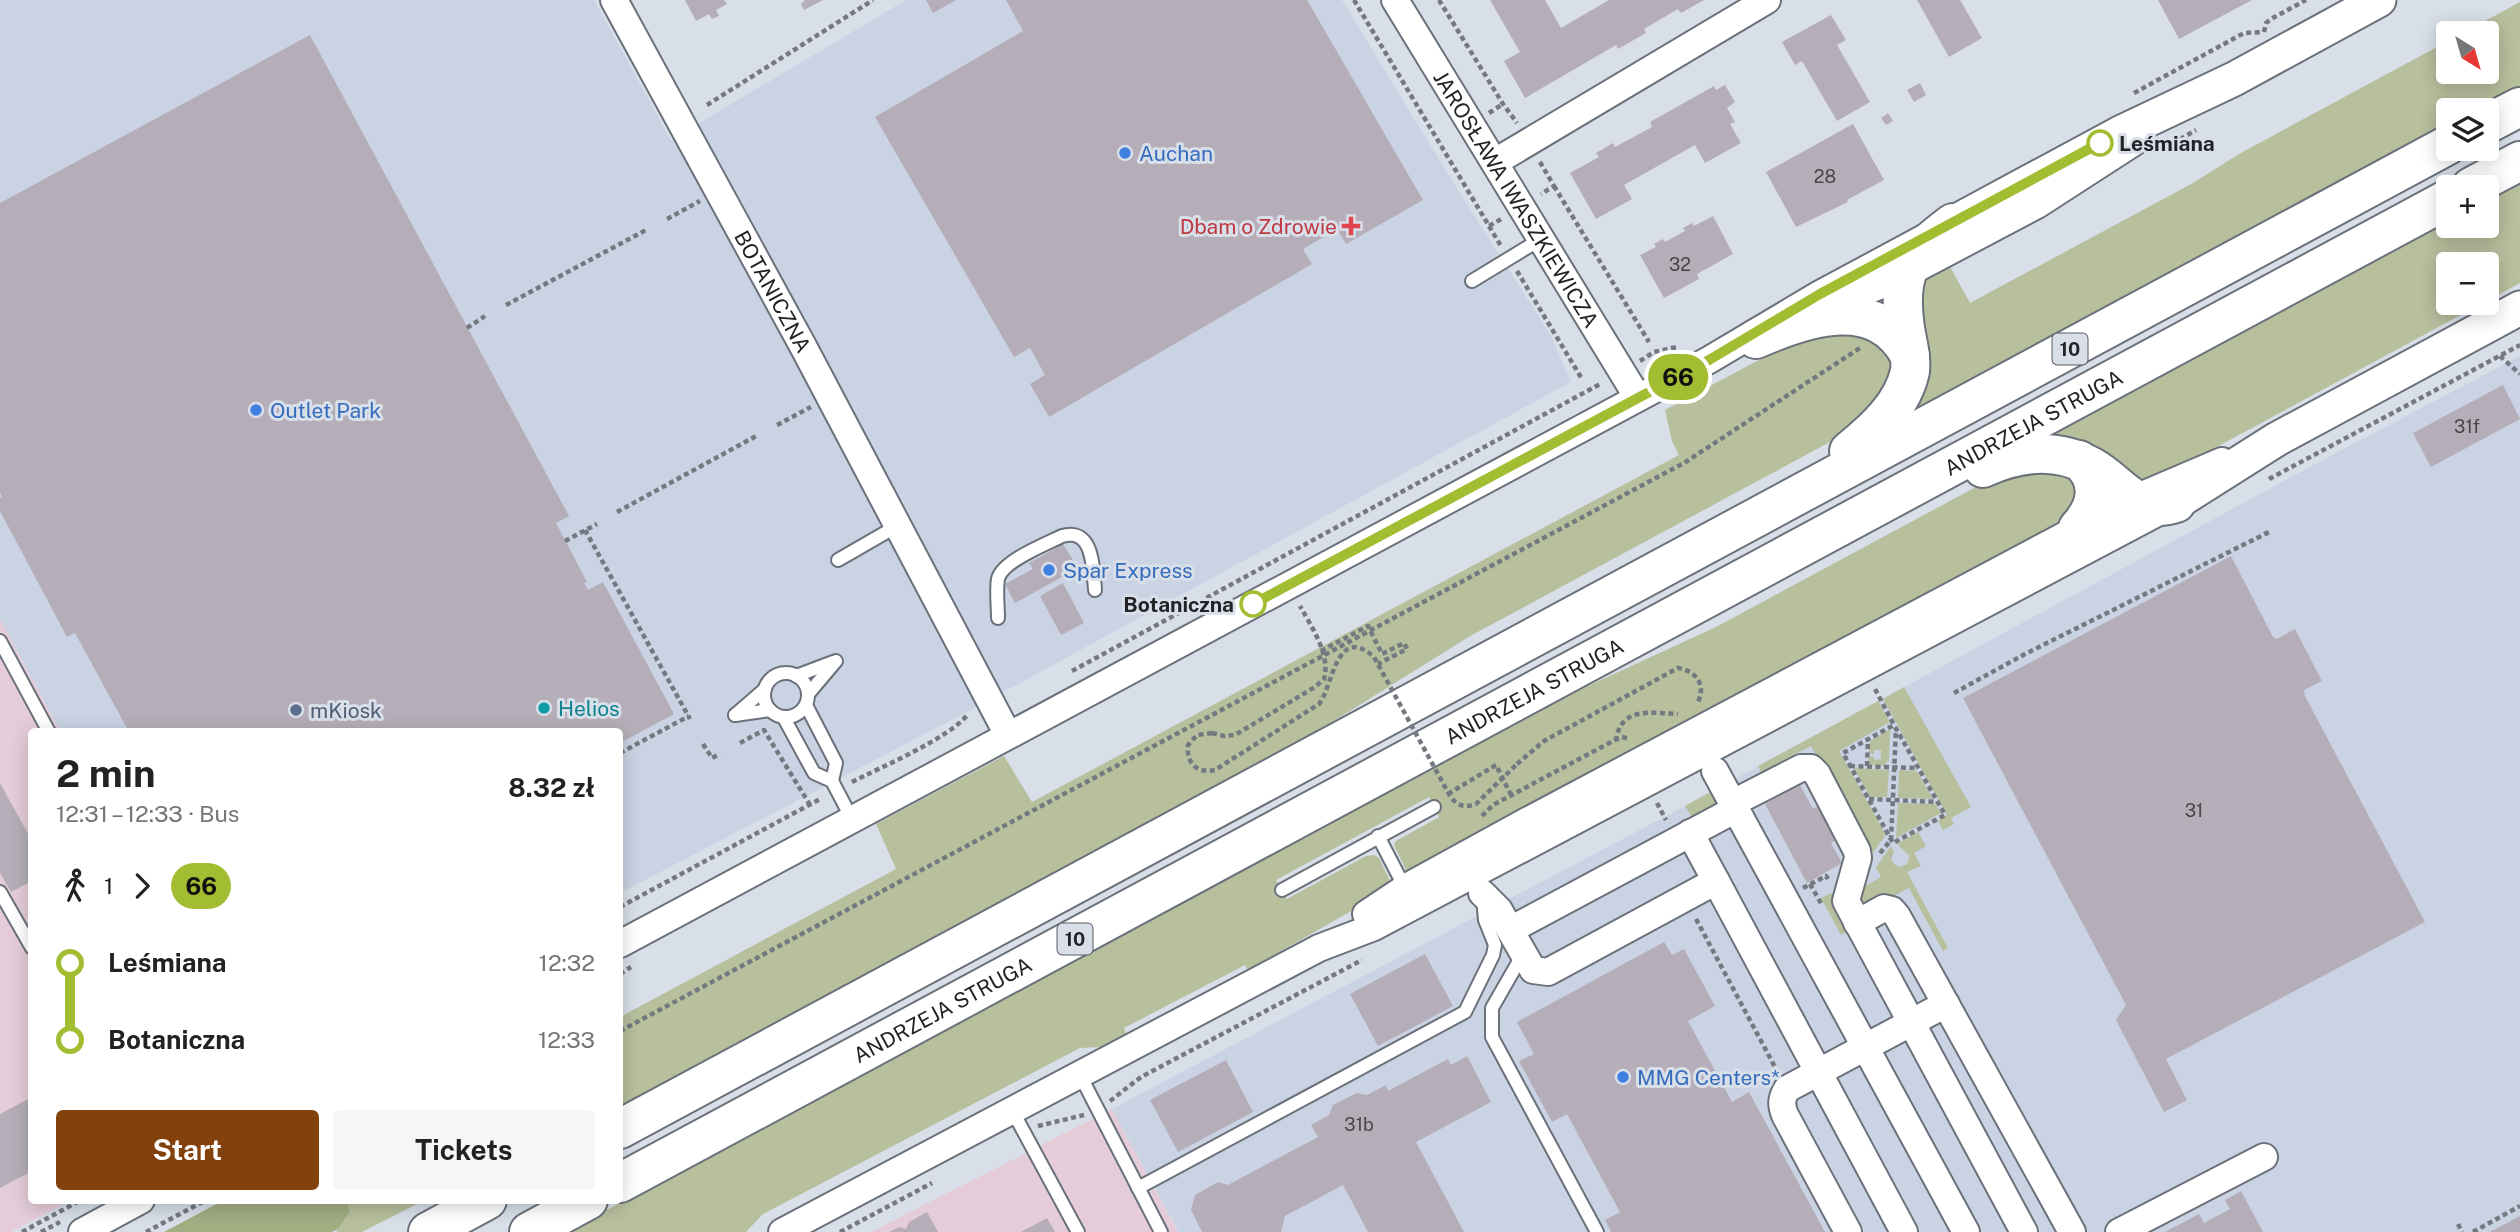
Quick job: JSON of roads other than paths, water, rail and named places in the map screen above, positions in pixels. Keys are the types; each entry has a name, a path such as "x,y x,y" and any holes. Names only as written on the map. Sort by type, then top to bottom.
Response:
{"main road":[{"path":"2499,118 2520,107"},
{"name":"10","path":"623,1127 2436,151"},
{"path":"2494,175 2520,161"},
{"name":"ANDRZEJA STRUGA","path":"623,1182 2436,205"},
{"path":"1691,552 1830,465 1865,438 1886,417 1900,397 1910,369 1902,294 1905,275 1922,249 1953,223"},
{"path":"1756,339 1807,319 1832,314 1855,316 1875,323 1899,340 1910,356"},
{"path":"1752,574 2000,460 2018,455 2045,453 2079,460 2100,472 2133,499 2151,507 2176,503"},
{"path":"2078,528 2090,513 2096,495 2094,479 2079,460"},
{"path":"428,1232 479,1204"},
{"path":"529,1232 581,1204"}],"street":[{"name":"BOTANICZNA","path":"614,0 804,348 1009,735"},
{"name":"JAROSŁAWA IWASZKIEWICZA","path":"1395,0 1638,398"},
{"path":"1495,162 1767,0"},
{"path":"623,942 1709,360 1820,294 2100,143 2234,79 2379,0"},
{"path":"1709,360 1817,310 1905,275 2045,200 2234,79"},
{"path":"1698,736 2176,503 2277,439 2520,308"},
{"path":"1319,948 1374,927 1472,875 1698,736 2078,528 2133,499 2277,439"},
{"path":"1698,736 1966,1232"},
{"path":"1517,942 1683,836 1801,768 1813,770 1857,851 1852,912 2024,1232"},
{"path":"1683,836 1818,1073 1904,1232"},
{"path":"782,1232 1319,948 1405,888 1472,875"},
{"path":"1472,875 1499,910 1532,970 1548,972 1709,885"},
{"path":"1852,912 1884,908 1892,910 2072,1232"},
{"path":"1848,1232 1785,1115 1781,1105 1783,1096 1787,1089 1946,1004"},
{"path":"2119,1232 2264,1157"},
{"path":"82,1232 134,1204"}],"lane":[{"path":"1472,281 1541,239"},
{"path":"838,560 897,526"},
{"path":"998,618 998,580 1001,571 1071,533 1080,536 1092,555 1095,590"},
{"path":"0,641 47,728"},
{"path":"770,710 735,715 780,674 796,676 836,661 807,699 800,713 785,718"},
{"path":"796,676 805,683 807,699 836,763 834,786"},
{"path":"765,689 765,700 770,710 785,718 814,773 834,786 852,819"},
{"path":"1282,890 1434,807"},
{"path":"1378,836 1405,888"},
{"path":"1138,1188 1465,1012 1493,955 1495,945 1472,875"},
{"path":"0,892 28,941"},
{"path":"1517,942 1492,1008 1492,1037 1597,1232"},
{"path":"1080,1075 1161,1232"},
{"path":"1012,1111 1077,1232"}],"place":[{"name":"Leśmiana","path":"2100,143"},
{"name":"Auchan","path":"1125,153"},
{"name":"Dbam o Zdrowie","path":"1351,226"},
{"name":"Outlet Park","path":"256,410"},
{"name":"Spar Express","path":"1049,570"},
{"name":"Botaniczna","path":"1253,604"},
{"name":"Helios","path":"544,708"},
{"name":"mKiosk","path":"296,710"},
{"name":"MMG Centers*","path":"1623,1077"}]}
